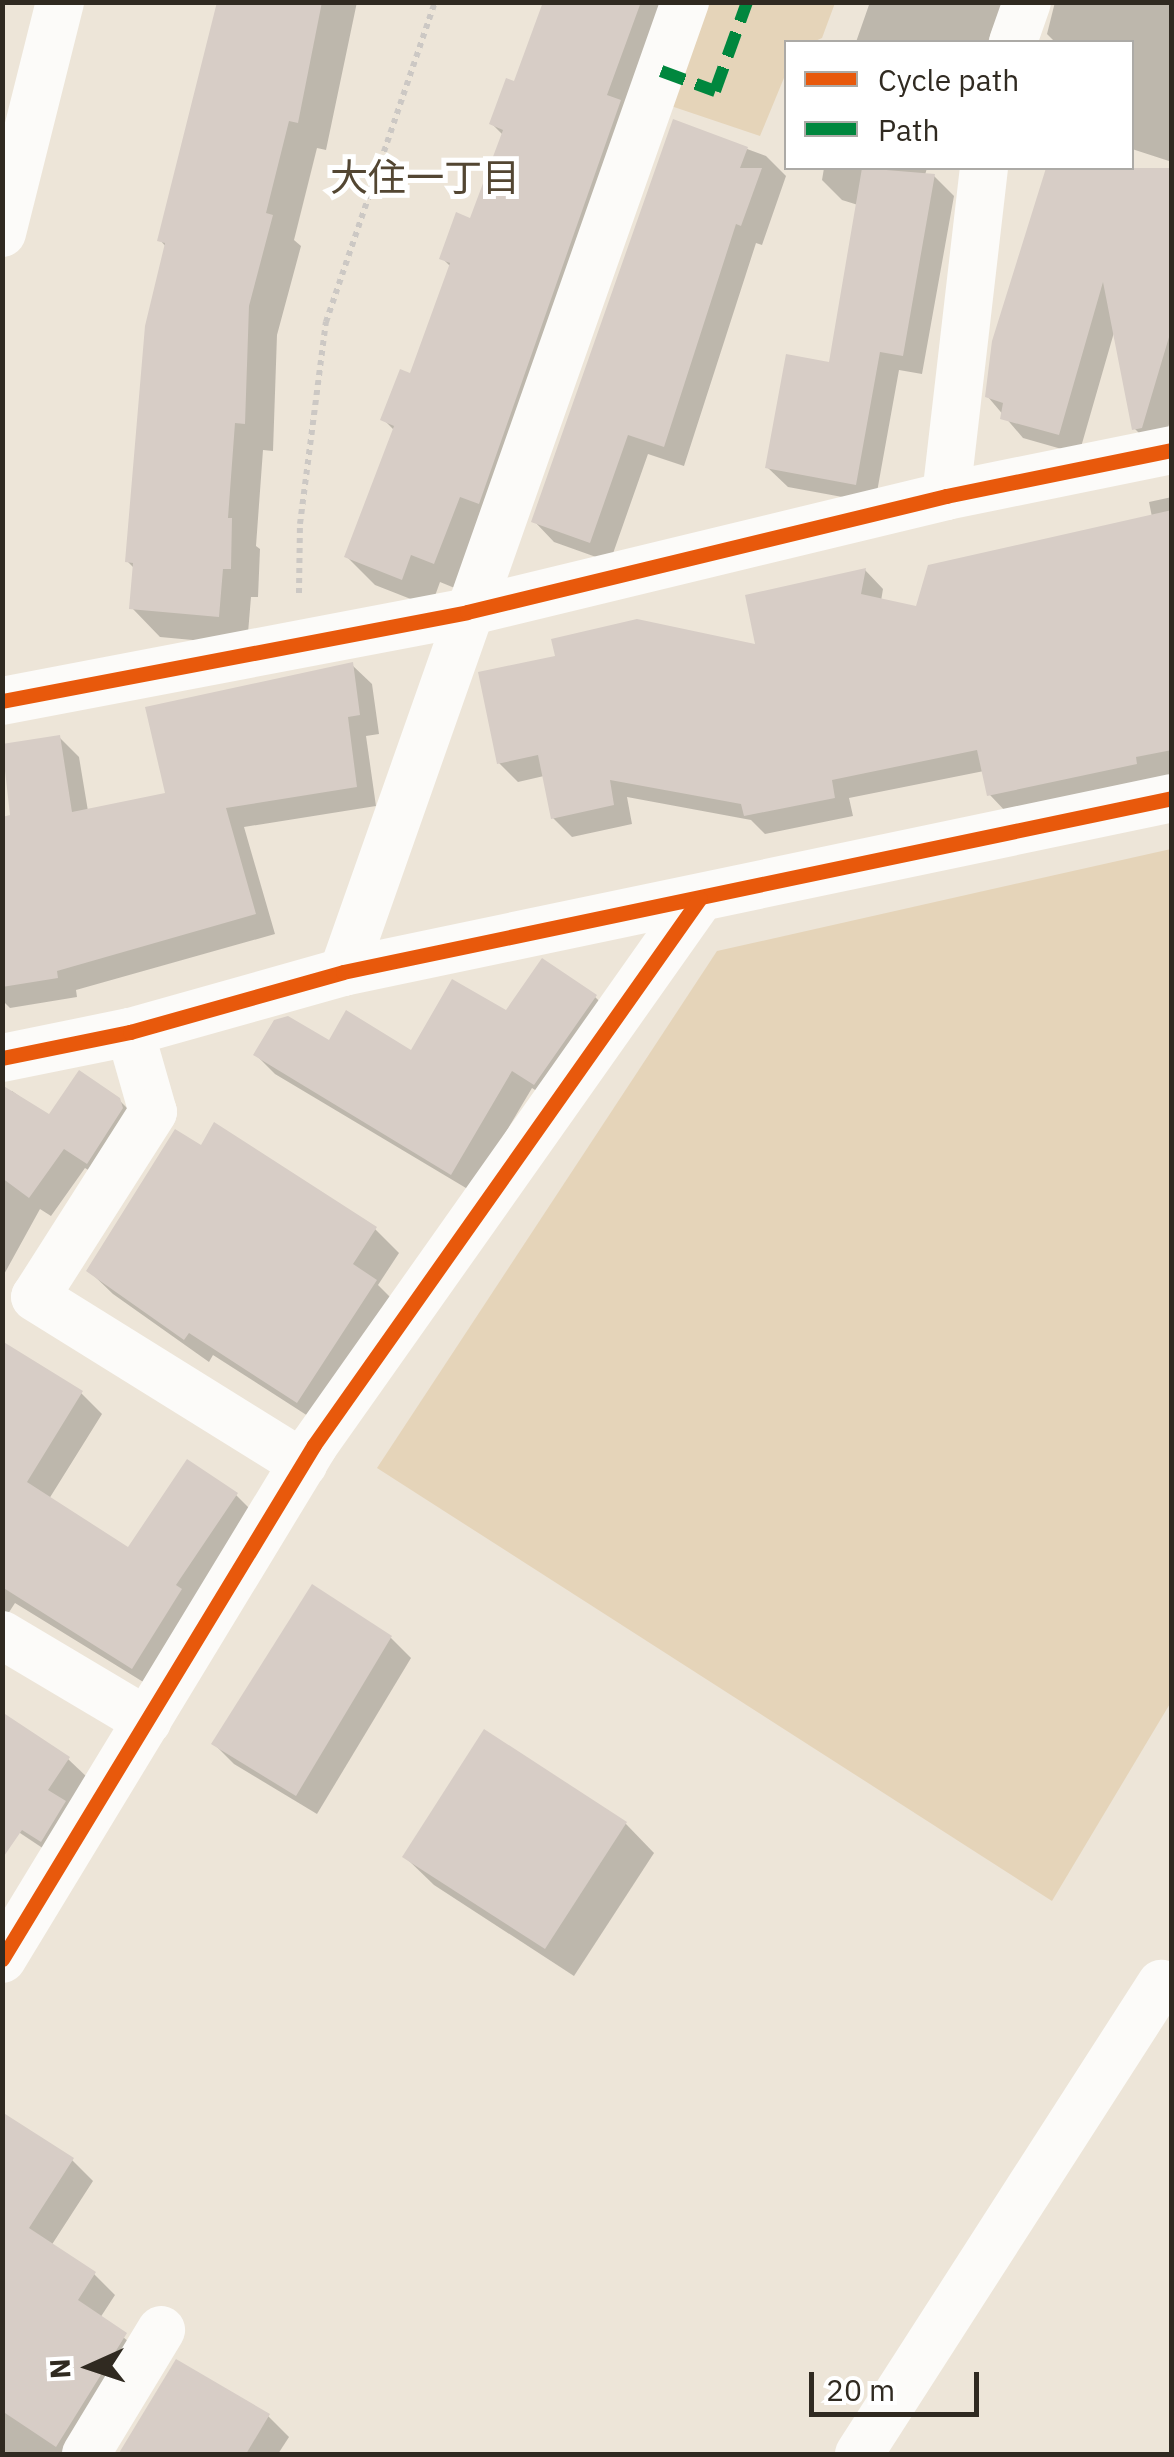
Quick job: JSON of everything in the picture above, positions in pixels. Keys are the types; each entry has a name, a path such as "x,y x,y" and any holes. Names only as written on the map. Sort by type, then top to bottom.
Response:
{"street":[{"path":"2,234 60,2"},
{"path":"342,972 686,2"},
{"path":"1014,40 1027,2"},
{"path":"946,496 984,170"},
{"path":"2,700 467,612 946,496 1172,450"},
{"path":"2,1058 130,1032 342,972 1172,798"},
{"path":"2,1959 303,1464 700,898"},
{"path":"130,1032 154,1112 34,1296 303,1464"},
{"path":"2,1634 146,1721"},
{"path":"860,2454 1161,1984"},
{"path":"86,2454 160,2330"}],"path":[{"path":"299,644 300,524 326,322 434,2"}],"shaded area":[{"path":"705,3 835,3 822,38 784,40 784,78 760,136 668,105"},
{"path":"1171,849 1171,1702 1052,1901 377,1468 717,951"}],"building":[{"path":"217,2 322,2 298,123 289,121 266,213 273,215 249,306 245,424 235,423 228,518 232,518 231,569 223,569 219,617 129,609 133,563 125,562 145,326 165,243 157,241"},
{"path":"543,2 641,2 607,95 621,100 479,504 460,497 434,564 411,555 402,580 344,557 394,426 380,420 400,369 410,373 450,263 439,259 456,212 470,218 503,130 489,124 506,78 514,81"},
{"path":"673,119 748,147 740,168 762,168 741,226 736,224 664,447 628,435 590,543 531,522"},
{"path":"1172,168 1172,327 1142,428 1132,430 1103,282 1059,435 1000,419 1003,403 985,397 992,341 1045,170"},
{"path":"862,170 935,174 903,356 880,352 856,485 765,468 786,354 829,362"},
{"path":"1172,510 1172,750 1136,757 1137,764 987,796 977,750 832,780 835,798 744,816 741,804 610,780 614,805 551,819 538,755 497,764 478,672 555,656 551,639 637,619 755,644 745,595 866,568 861,594 916,606 928,565"},
{"path":"353,662 360,715 348,717 357,787 226,808 256,914 57,971 58,978 2,987 2,817 10,815 2,744 60,735 72,812 165,793 145,707"},
{"path":"542,958 597,995 534,1085 512,1071 451,1175 253,1055 274,1020 288,1016 329,1040 346,1010 411,1050 452,979 506,1010"},
{"path":"79,1070 120,1098 123,1108 87,1164 64,1149 29,1198 2,1178 2,1085 49,1114"},
{"path":"214,1122 377,1227 353,1264 377,1280 297,1403 189,1333 184,1340 86,1271 175,1129 201,1145"},
{"path":"2,1341 83,1391 27,1482 128,1547 187,1459 238,1493 176,1585 182,1589 132,1669 2,1587"},
{"path":"312,1584 392,1636 296,1796 211,1744"},
{"path":"2,1712 70,1757 48,1790 66,1801 41,1842 22,1830 2,1859"},
{"path":"484,1729 627,1822 545,1949 402,1857"},
{"path":"2,2112 74,2158 29,2228 96,2272 78,2300 127,2333 56,2447 2,2411"},
{"path":"176,2359 270,2414 246,2454 119,2453"}],"marked path":[{"path":"661,71 715,91 747,2"}],"cycle path":[{"path":"2,701 467,612 946,496 1172,450"},
{"path":"2,1058 130,1032 343,972 1172,798"},
{"path":"2,1959 314,1445 700,898"}],"district":[{"name":"大住一丁目","path":"425,177"}]}
